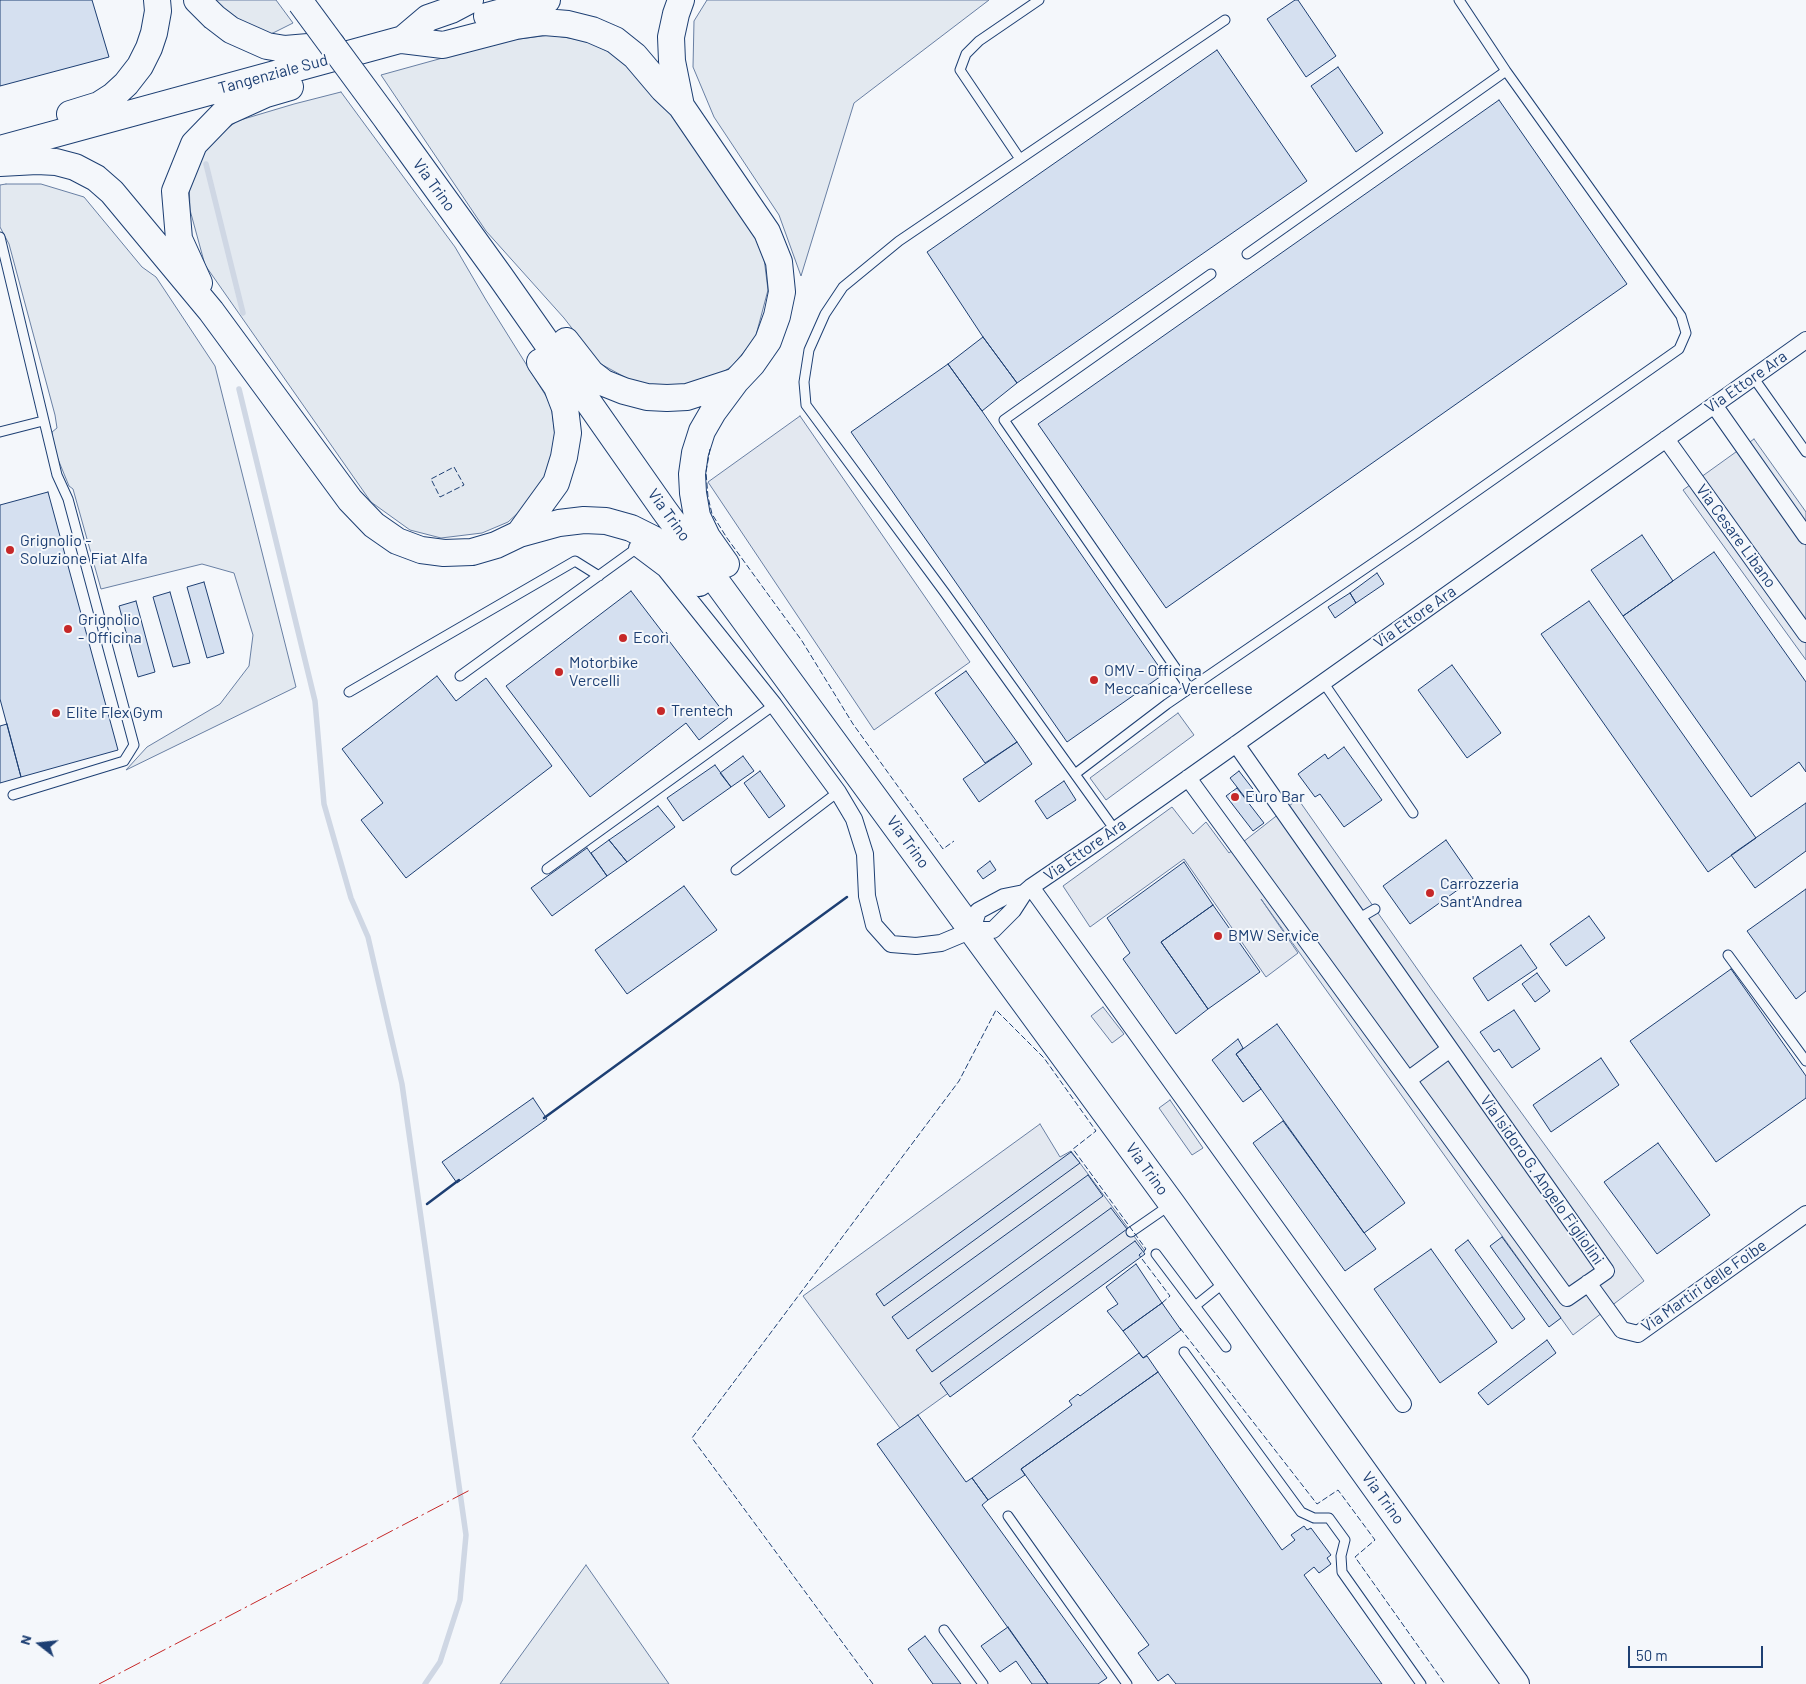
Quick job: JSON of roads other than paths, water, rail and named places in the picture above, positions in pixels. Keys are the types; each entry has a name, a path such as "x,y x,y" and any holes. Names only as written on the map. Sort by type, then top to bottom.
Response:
{"main road":[{"path":"0,132 76,112 99,104 113,96 126,84 140,66 149,48 158,11 158,0"},
{"path":"197,0 214,17 232,30 267,46 285,49 328,44 357,51"},
{"path":"402,40 428,18 451,10 470,0"},
{"name":"Tangenziale Sud","path":"0,149 546,0"},
{"path":"681,0 671,37 672,61 681,106"},
{"name":"Via Trino","path":"300,1 500,276 664,510 1172,1204 1516,1684"},
{"path":"402,40 443,44 516,26 544,22 568,24 592,30 615,40 635,56 681,106 767,232 779,262 782,292 777,316 768,341 713,412 702,432 694,453 693,493 698,516 707,537 777,638 803,698"},
{"path":"211,311 179,239 175,191 194,144 224,113 266,94 327,76 357,51"},
{"path":"0,163 56,162 75,167 96,178 112,192 211,311 350,500 374,525 397,541 421,550 444,553 472,552 496,545 519,534 560,523 584,520 606,522 631,528 653,539 676,556 754,654 803,698"},
{"path":"500,276 550,320 591,373 604,383 647,397 667,398 687,397 736,381"},
{"path":"500,276 517,330 557,387 565,408 568,433 564,457 556,483 519,534"}],"street":[{"name":"Via Ettore Ara","path":"972,930 993,930 1013,910 1028,890 1806,340"},
{"path":"1714,405 1806,536"},
{"name":"Via Cesare Libano","path":"1666,439 1806,634"},
{"path":"636,548 665,569 774,705 838,792 854,819 865,854 867,896 874,925 891,944 916,946 941,943 972,930"},
{"name":"Via Isidoro G. Angelo Figliolini","path":"1188,778 1567,1298 1606,1270 1236,744"},
{"path":"1028,890 1403,1404"},
{"path":"1408,1080 1450,1049"},
{"name":"Via Martiri delle Foibe","path":"1588,1283 1622,1330 1638,1334 1806,1214"}],"lane":[{"path":"1020,159 960,70 966,54 979,41 1038,0"},
{"path":"1074,774 1190,689 1417,533 1679,349 1686,333 1681,316 1506,71 1459,0"},
{"path":"1115,830 946,593 806,405 804,382 810,350 825,314 843,287 898,241 1225,20"},
{"path":"1247,254 1506,71"},
{"path":"0,238 57,475 68,499 134,745 124,761 13,795"},
{"path":"1190,689 1004,420 1210,274"},
{"path":"1753,377 1806,452"},
{"path":"0,432 43,421"},
{"path":"460,676 636,548"},
{"path":"349,692 575,561 599,576"},
{"path":"1323,682 1413,813"},
{"path":"547,869 774,705"},
{"path":"736,870 838,792"},
{"path":"1358,919 1375,909"},
{"path":"1728,955 1806,1061"},
{"path":"1131,1232 1172,1204"},
{"path":"1156,1254 1226,1347"},
{"path":"1195,1306 1227,1280"},
{"path":"1184,1352 1301,1512 1314,1518 1328,1518 1345,1540 1340,1556 1342,1572 1421,1684"},
{"path":"1008,1516 1127,1684"},
{"path":"944,1630 983,1684"}],"waterway":[{"path":"206,164 243,313"},
{"path":"239,389 315,701 324,804 351,898 368,937 402,1084 466,1535 460,1600 440,1662 425,1684"}],"place":[{"name":"Grignolio - Soluzione Fiat Alfa","path":"10,550"},
{"name":"Grignolio - Officina","path":"68,629"},
{"name":"Ecorì","path":"623,638"},
{"name":"Motorbike Vercelli","path":"559,672"},
{"name":"OMV - Officina Meccanica Vercellese","path":"1094,680"},
{"name":"Trentech","path":"661,711"},
{"name":"Elite Flex Gym","path":"56,713"},
{"name":"Euro Bar","path":"1235,797"},
{"name":"Carrozzeria Sant'Andrea","path":"1430,893"},
{"name":"BMW Service","path":"1218,936"}]}
